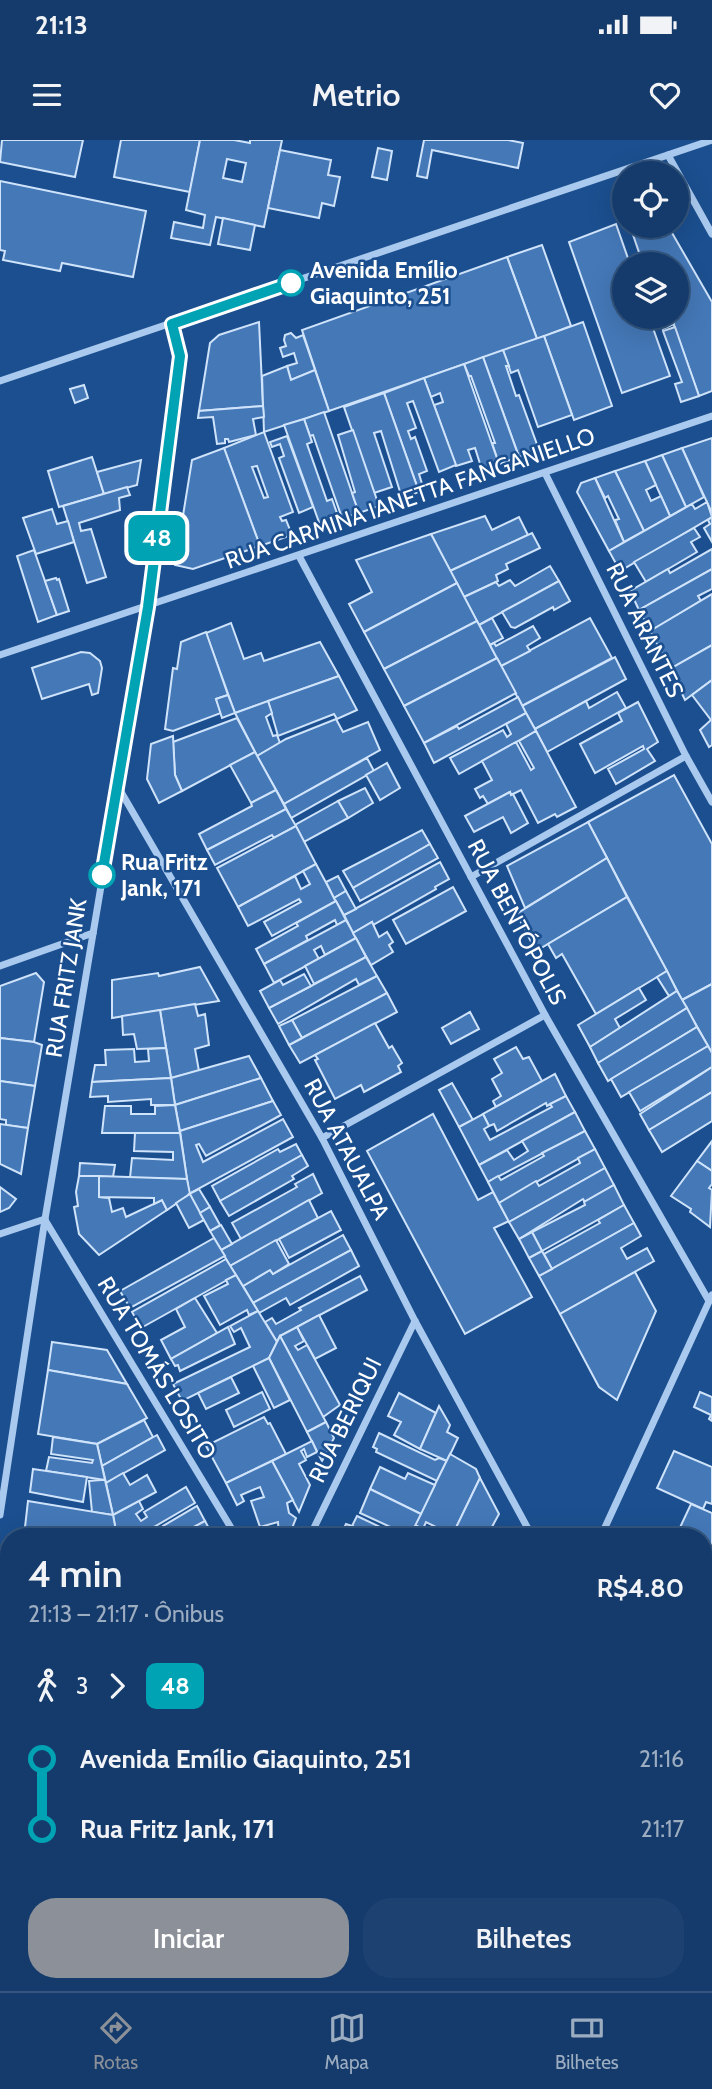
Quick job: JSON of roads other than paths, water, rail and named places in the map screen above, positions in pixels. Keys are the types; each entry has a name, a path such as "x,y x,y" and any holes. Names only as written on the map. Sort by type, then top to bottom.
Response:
{"street":[{"path":"0,381 712,140"},
{"path":"668,155 712,234"},
{"name":"RUA FRITZ JANK","path":"0,1515 45,1219 148,607 180,356 172,324"},
{"name":"RUA CARMINA IANETTA FANGANIELLO","path":"0,655 712,416"},
{"name":"RUA ARANTES","path":"545,473 686,756 712,802"},
{"name":"RUA BENTÓPOLIS","path":"299,556 545,1014 711,1298"},
{"path":"471,877 686,756"},
{"name":"RUA ATAUALPA","path":"117,785 322,1138 415,1321 528,1528"},
{"path":"0,965 93,933"},
{"path":"322,1138 545,1014"},
{"path":"0,1234 45,1219"},
{"name":"RUA TOMÁS LOSITO","path":"45,1219 231,1528"},
{"path":"605,1528 711,1298"},
{"name":"RUA BERIQUI","path":"314,1528 415,1321"}],"place":[{"name":"Avenida Emílio Giaquinto, 251","path":"291,283"},
{"name":"Rua Fritz Jank, 171","path":"102,875"}]}
